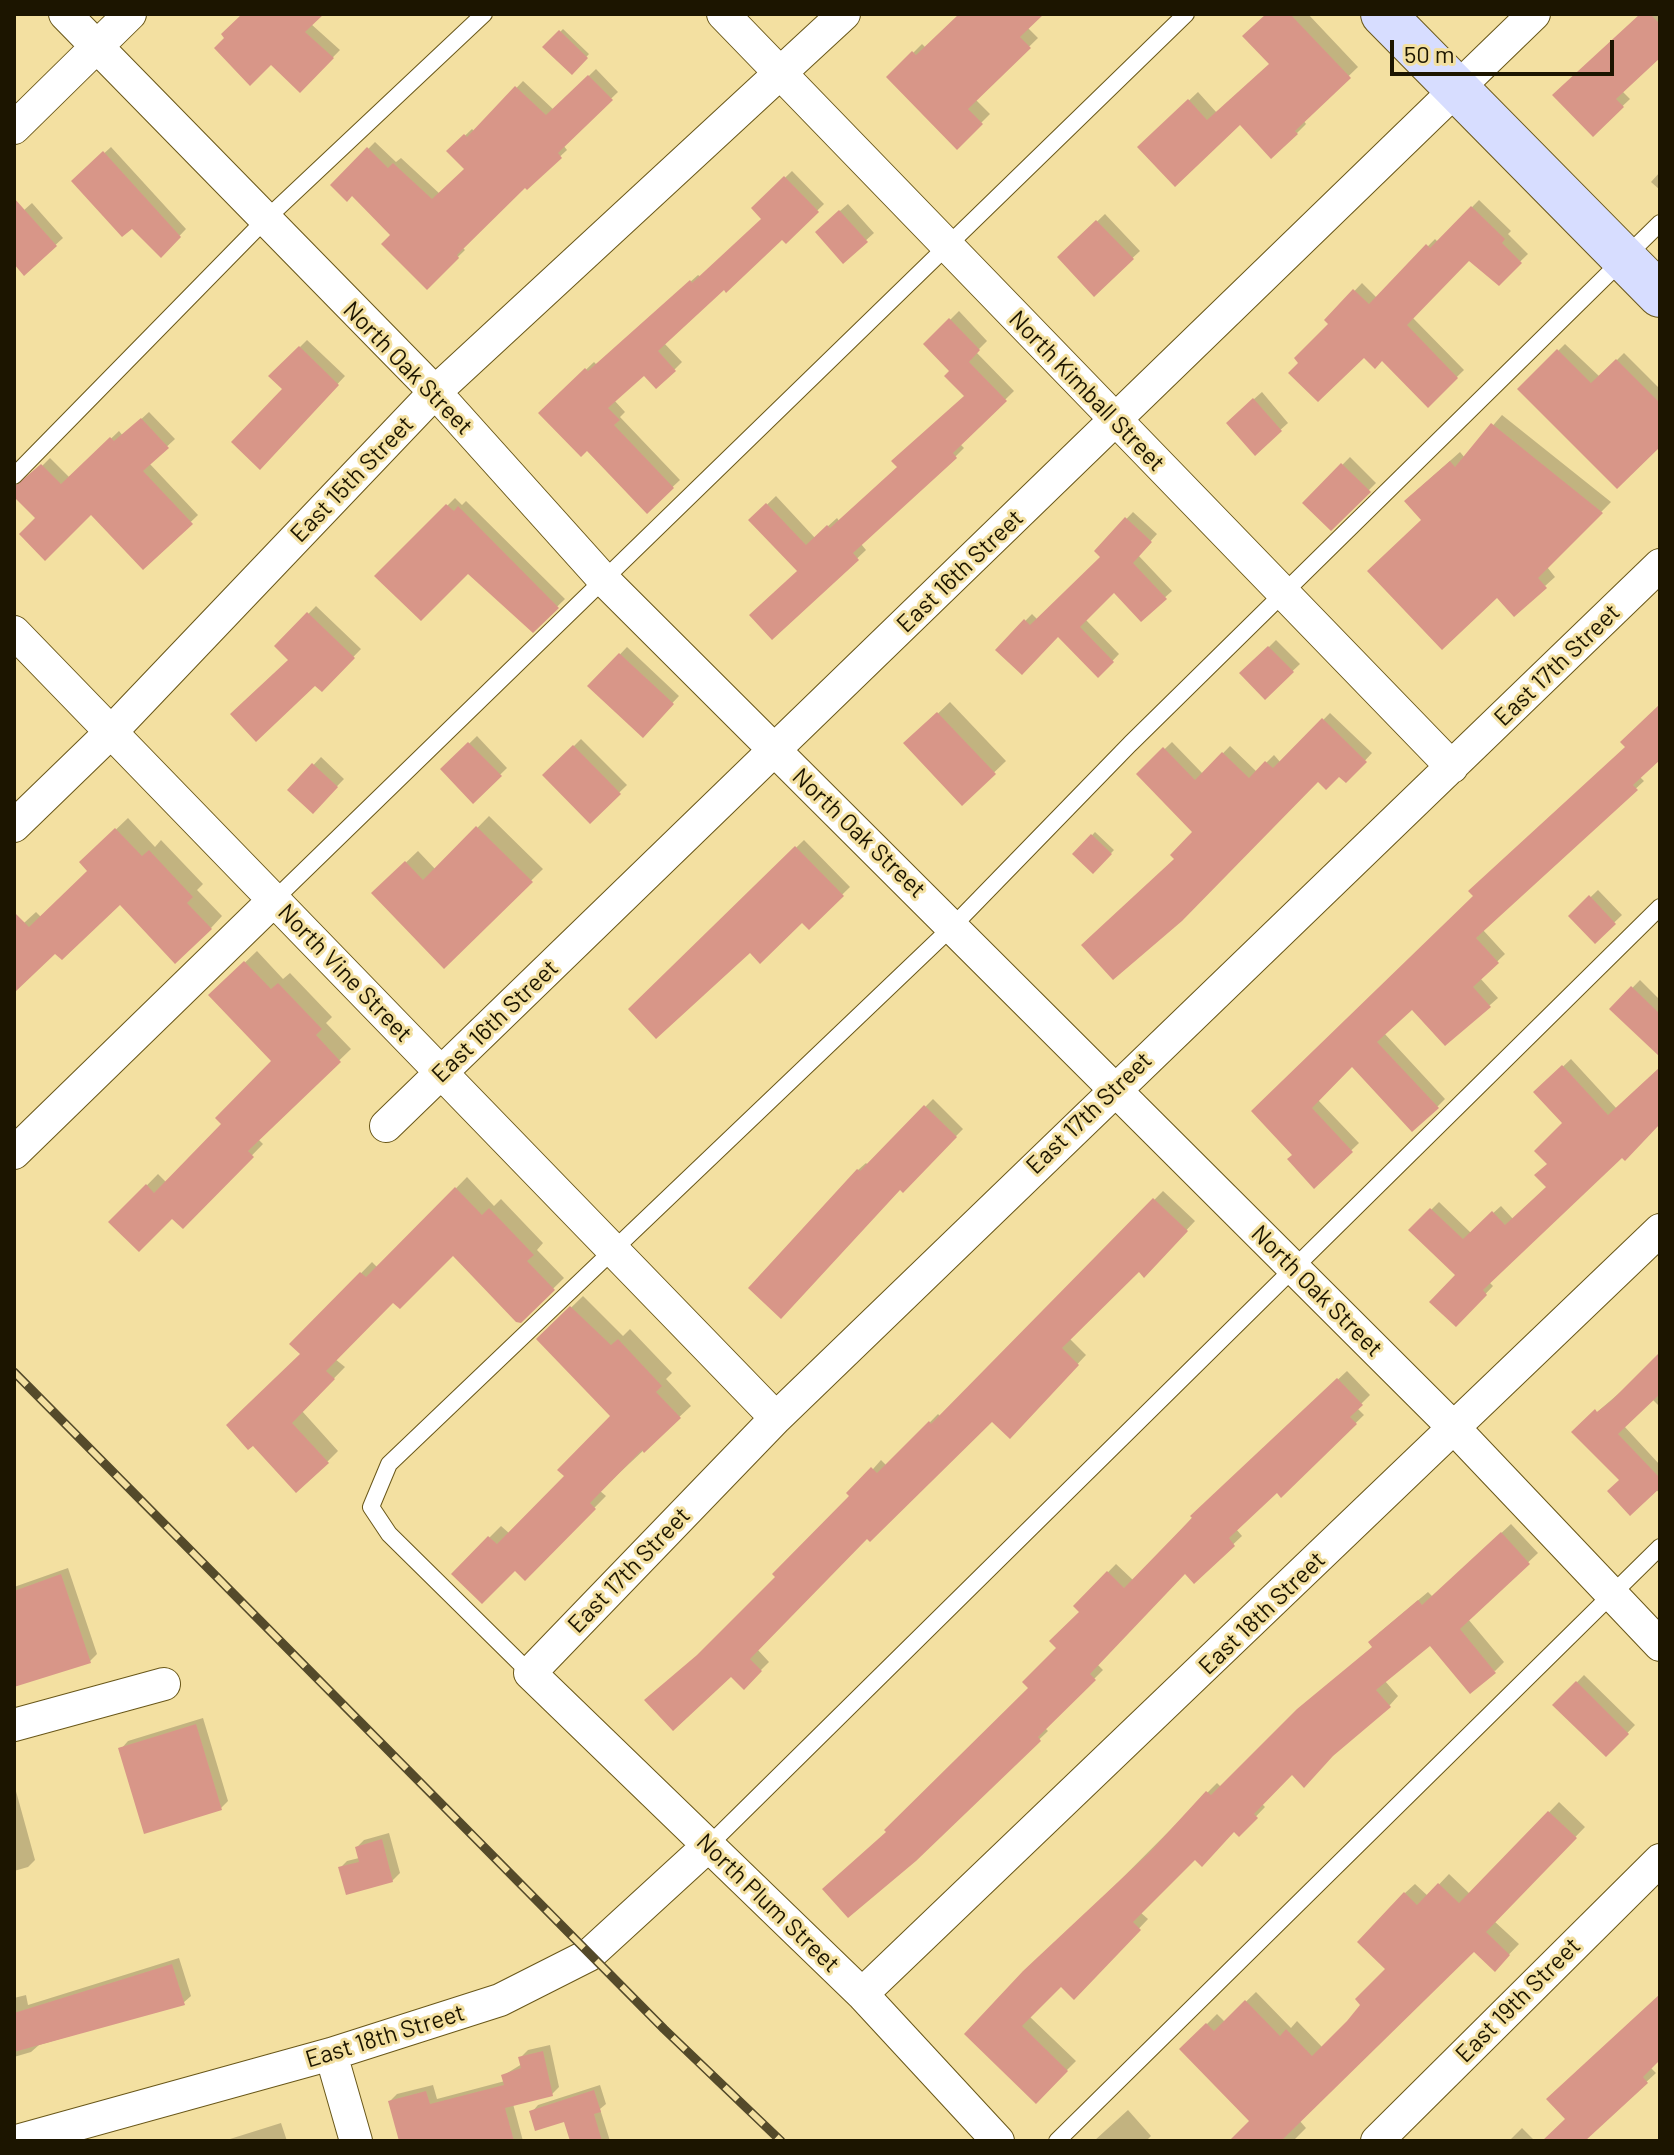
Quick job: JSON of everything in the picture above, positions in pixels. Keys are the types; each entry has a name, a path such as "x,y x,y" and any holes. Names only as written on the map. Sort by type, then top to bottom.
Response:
{"main road":[{"path":"1383,14 1660,295"}],"street":[{"name":"North Oak Street","path":"65,14 435,392 603,579 1455,1429 1660,1645"},
{"path":"14,128 130,14"},
{"name":"North Kimball Street","path":"723,14 1452,767"},
{"name":"East 15th Street","path":"14,826 111,732 435,392 782,75 844,14"},
{"name":"East 16th Street","path":"386,1126 1534,14"},
{"name":"East 17th Street","path":"530,1673 776,1418 1660,565"},
{"name":"North Vine Street","path":"14,632 776,1418"},
{"path":"14,1153 274,900"},
{"name":"East 18th Street","path":"862,1994 1660,1230"},
{"name":"North Plum Street","path":"530,1673 862,1994 998,2141"},
{"path":"14,1725 164,1684"},
{"name":"East 18th Street","path":"17,2141 331,2054 500,2000 589,1955 708,1846"},
{"name":"East 19th Street","path":"1377,2141 1660,1860"},
{"path":"331,2054 356,2141"}],"lane":[{"path":"14,476 265,220 484,14"},
{"path":"274,900 1186,14"},
{"path":"530,1673 389,1534 371,1507 389,1464 953,926 1283,593 1660,223"},
{"path":"708,1846 1660,907"},
{"path":"1057,2141 1660,1547"}],"building":[{"path":"242,14 324,14 305,32 334,58 300,93 271,65 250,86 214,48 224,38 221,34"},
{"path":"959,14 1044,14 1020,37 1031,48 968,109 983,124 957,150 886,77 912,51 916,55"},
{"path":"1266,14 1290,14 1351,78 1295,131 1298,134 1271,159 1240,125 1175,187 1137,147 1188,99 1207,120 1269,64 1242,36"},
{"path":"1640,14 1650,14 1660,24 1660,58 1616,99 1624,107 1593,137 1552,95"},
{"path":"559,30 588,58 572,75 542,47"},
{"path":"588,75 613,100 558,153 562,158 527,190 525,188 457,255 459,258 427,290 381,244 390,235 352,196 347,202 330,185 367,147 388,168 393,163 432,199 464,169 446,151 464,134 467,137 515,86 546,115"},
{"path":"103,151 181,237 161,258 132,229 122,237 71,181"},
{"path":"784,176 819,212 786,244 782,240 726,293 724,290 658,351 676,371 656,389 644,376 608,408 620,420 614,425 674,488 647,514 587,451 581,457 538,413 585,368 588,371 690,280 692,283 761,219 751,208"},
{"path":"14,198 57,246 24,276 14,264"},
{"path":"1471,206 1505,239 1502,243 1522,263 1499,286 1469,261 1407,325 1458,378 1428,408 1382,361 1375,369 1364,358 1318,402 1288,373 1298,363 1294,358 1328,324 1324,320 1353,289 1369,304 1426,244 1430,248"},
{"path":"839,210 868,242 843,264 815,232"},
{"path":"1096,220 1134,259 1094,297 1057,257"},
{"path":"949,318 980,350 969,362 1007,401 953,453 957,458 853,553 859,560 772,640 749,615 797,571 748,520 766,503 806,545 827,525 830,528 897,467 891,461 964,396 944,376 949,371 923,344"},
{"path":"299,346 339,385 260,470 231,442 282,389 268,376"},
{"path":"1557,349 1591,383 1616,359 1660,403 1660,447 1617,489 1517,389"},
{"path":"1253,398 1282,431 1255,456 1226,423"},
{"path":"141,418 169,448 143,471 193,524 143,570 91,515 45,561 19,534 35,518 14,497 14,487 41,464 61,484 110,437 114,441"},
{"path":"1491,423 1603,513 1538,578 1547,588 1514,617 1497,598 1442,650 1367,571 1421,520 1404,501 1450,461 1455,467"},
{"path":"1341,463 1371,492 1331,531 1302,503"},
{"path":"446,504 454,511 458,506 559,608 533,633 468,574 421,621 374,576"},
{"path":"1125,517 1152,542 1133,563 1167,599 1141,622 1114,593 1080,627 1114,662 1098,678 1058,637 1022,675 995,650 1024,619 1030,625 1100,557 1094,551"},
{"path":"307,612 355,658 322,692 315,686 256,742 230,714 288,660 274,646"},
{"path":"1268,646 1294,672 1265,700 1239,673"},
{"path":"619,653 674,704 643,738 587,686"},
{"path":"1660,704 1660,760 1633,785 1638,790 1476,938 1499,963 1473,987 1491,1007 1445,1046 1412,1010 1377,1042 1439,1108 1412,1132 1352,1067 1312,1108 1353,1152 1314,1189 1287,1159 1292,1155 1251,1111 1473,896 1468,891 1625,747 1620,742"},
{"path":"937,712 996,774 962,806 903,743"},
{"path":"1322,718 1367,762 1346,783 1339,777 1326,790 1318,782 1182,921 1113,980 1081,945 1174,859 1170,855 1192,832 1136,774 1163,747 1195,780 1222,752 1249,778 1265,761 1273,768"},
{"path":"468,742 502,776 473,804 440,769"},
{"path":"573,745 621,794 590,824 542,775"},
{"path":"312,763 338,787 313,814 287,790"},
{"path":"476,826 533,882 444,969 371,893 405,861 423,880"},
{"path":"115,828 142,856 149,850 193,897 187,903 212,929 175,964 120,905 62,960 55,954 14,993 14,912 29,927 87,871 79,862"},
{"path":"1091,834 1112,854 1093,874 1072,854"},
{"path":"795,846 844,896 809,930 802,923 760,964 750,953 656,1039 628,1009"},
{"path":"1589,895 1616,924 1595,944 1568,916"},
{"path":"244,961 271,989 278,983 322,1029 316,1035 341,1062 248,1151 254,1157 183,1229 172,1219 139,1252 108,1222 146,1184 154,1193 221,1124 215,1118 271,1061 208,995"},
{"path":"1631,986 1660,1014 1660,1057 1609,1009"},
{"path":"1562,1065 1608,1115 1660,1067 1660,1124 1625,1161 1622,1158 1483,1290 1487,1295 1456,1327 1429,1302 1455,1275 1408,1230 1430,1208 1463,1239 1492,1211 1505,1225 1546,1187 1534,1175 1547,1164 1534,1151 1562,1123 1533,1092"},
{"path":"924,1105 957,1137 903,1193 900,1190 781,1319 748,1288 857,1169 860,1171"},
{"path":"455,1187 482,1215 489,1208 534,1255 527,1261 555,1290 521,1323 516,1322 453,1256 400,1309 393,1303 326,1371 335,1379 292,1423 329,1463 296,1493 253,1446 248,1450 226,1425 300,1354 289,1344 360,1272 366,1277"},
{"path":"1153,1198 1188,1231 1144,1278 1139,1272 1062,1348 1079,1365 1010,1439 992,1422 870,1542 867,1539 750,1659 762,1671 744,1690 731,1677 673,1731 644,1700 697,1655 775,1577 772,1574 849,1496 846,1493 871,1467 877,1473 929,1421 931,1424"},
{"path":"570,1306 611,1345 618,1339 662,1386 656,1392 681,1418 644,1453 642,1450 590,1503 596,1509 525,1581 515,1571 482,1604 451,1574 488,1536 497,1544 564,1476 557,1470 610,1416 536,1339"},
{"path":"1660,1352 1660,1394 1618,1434 1660,1478 1660,1488 1630,1516 1607,1491 1619,1480 1571,1432 1595,1409 1597,1412 1611,1401"},
{"path":"1337,1378 1363,1405 1350,1417 1357,1424 1281,1498 1277,1493 1229,1538 1235,1546 1194,1584 1185,1574 1090,1674 1096,1680 1038,1737 1041,1741 916,1861 848,1918 822,1889 886,1832 884,1830 1028,1688 1022,1682 1056,1648 1049,1641 1079,1612 1073,1606 1107,1571 1124,1588 1192,1518 1190,1516"},
{"path":"1501,1532 1530,1564 1460,1629 1496,1673 1470,1694 1430,1646 1376,1690 1391,1707 1333,1756 1304,1788 1292,1775 1254,1814 1258,1818 1239,1837 1234,1832 1202,1867 1195,1860 1133,1922 1141,1930 1074,2000 1061,1987 1022,2026 1068,2071 1036,2104 964,2034 1023,1971 1149,1853 1206,1791 1211,1795 1297,1709 1372,1647 1368,1642 1418,1600 1422,1605"},
{"path":"61,1574 91,1663 14,1687 14,1591"},
{"path":"1576,1681 1629,1734 1606,1757 1552,1705"},
{"path":"196,1724 222,1810 144,1834 118,1748"},
{"path":"1548,1811 1577,1838 1486,1932 1510,1955 1495,1972 1474,1952 1281,2141 1229,2141 1249,2121 1179,2049 1206,2023 1214,2031 1245,2000 1280,2036 1286,2029 1312,2056 1347,2021 1360,2005 1355,1999 1385,1969 1357,1942 1404,1892 1417,1905 1438,1883 1459,1903"},
{"path":"382,1839 393,1882 346,1895 338,1867 359,1862 355,1847"},
{"path":"172,1964 185,2005 14,2052 14,2013"},
{"path":"1660,1994 1660,2060 1643,2077 1648,2083 1585,2141 1542,2141 1565,2119 1546,2099"},
{"path":"543,2051 553,2096 505,2108 514,2141 399,2141 388,2101 426,2091 430,2104 504,2085 501,2075 521,2068 518,2057"},
{"path":"594,2090 601,2112 594,2114 602,2141 570,2141 564,2122 535,2131 529,2111"}],"railway":[{"path":"14,1372 664,2029 781,2141"}]}
